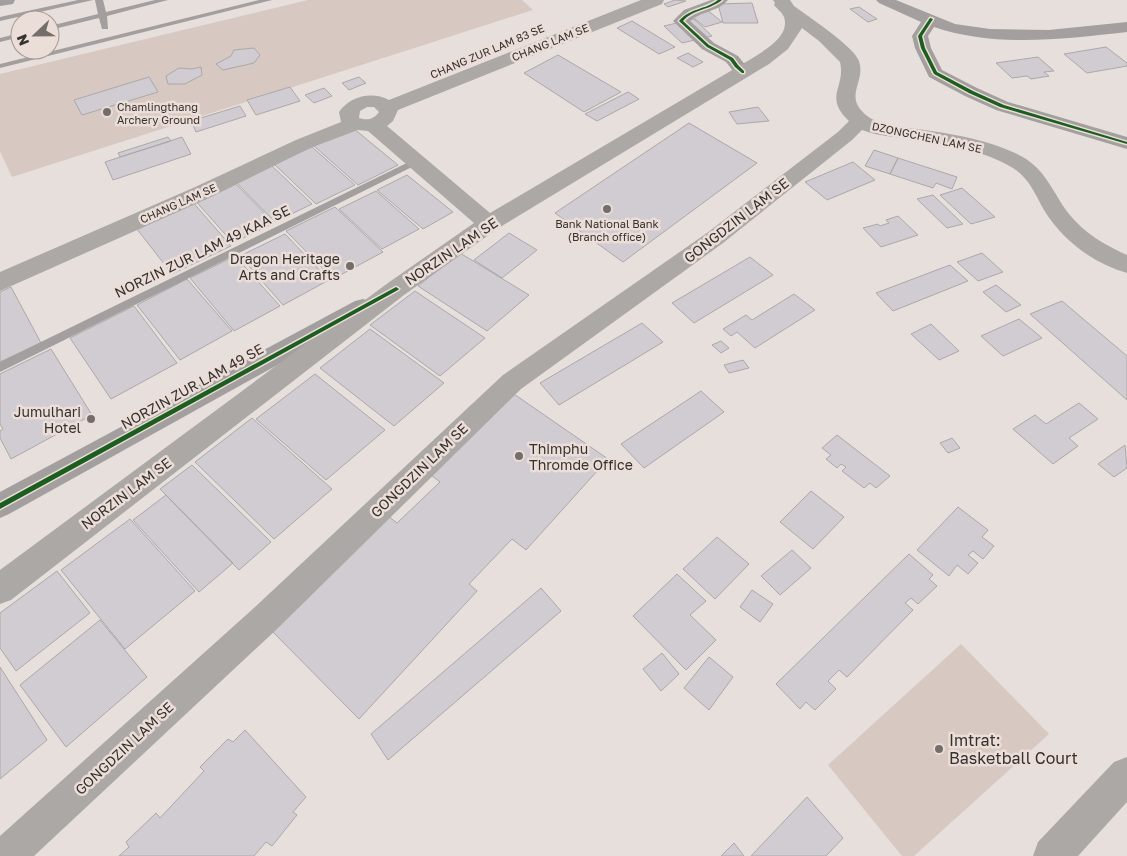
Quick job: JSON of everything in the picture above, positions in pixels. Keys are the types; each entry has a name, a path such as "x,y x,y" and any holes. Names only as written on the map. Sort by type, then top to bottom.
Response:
{"main road":[{"name":"CHANG LAM SE","path":"380,104 423,93 656,0"},
{"path":"780,2 825,37 849,60"},
{"name":"NORZIN LAM SE","path":"0,589 396,289 489,224 743,72 775,50 789,38 794,20 780,2"},
{"name":"CHANG ZUR LAM 83 SE","path":"380,104 550,24"},
{"path":"775,50 793,43 814,43 849,60"},
{"name":"DZONGCHEN LAM SE","path":"849,60 851,75 844,92 845,102 851,112 860,120 884,130 975,146 1017,161 1038,178 1057,213 1078,238 1127,266"},
{"path":"410,155 396,138 393,124 395,118 423,93"},
{"path":"359,120 387,117 389,112 380,104 357,104 359,120 410,155 489,224"},
{"name":"CHANG LAM SE","path":"0,266 359,120"},
{"name":"CHANG LAM SE","path":"0,282 201,193 303,144 359,120"},
{"name":"GONGDZIN LAM SE","path":"6,856 266,618 512,382 715,238 845,136 860,120"},
{"path":"1052,856 1127,775"}],"street":[{"path":"0,1 7,0"},
{"path":"720,0 685,16 681,21 708,46 732,59 743,72"},
{"path":"884,0 931,20 969,32 1046,36 1127,27"},
{"path":"931,20 920,36 923,48 936,73 1002,106 1127,143"},
{"name":"NORZIN ZUR LAM 49 SE","path":"0,506 396,289"}],"lane":[{"path":"0,19 88,0"},
{"path":"98,0 105,26"},
{"path":"60,26 164,0"},
{"path":"0,66 268,0"},
{"name":"NORZIN ZUR LAM 49 KAA SE","path":"0,367 410,155"}],"shaded area":[{"name":"Chamlingthang Archery Ground","path":"308,0 522,0 533,10 12,177 0,151 0,74"},
{"name":"Imtrat: Basketball Court","path":"961,644 1049,734 914,856 902,856 828,765"}],"building":[{"path":"675,0 686,1 668,7 664,4"},
{"path":"752,3 758,23 723,23 718,4"},
{"path":"859,7 877,19 868,22 850,9"},
{"path":"706,9 722,22 705,27 689,14"},
{"path":"694,19 712,36 682,43 664,26"},
{"path":"632,21 675,47 659,54 617,28"},
{"path":"1106,47 1127,63 1127,66 1087,73 1064,54"},
{"path":"254,48 260,55 254,63 223,70 216,64 231,56 234,50"},
{"path":"688,53 703,62 693,67 677,58"},
{"path":"558,55 621,92 584,112 524,73"},
{"path":"1038,57 1054,71 1044,72 1049,76 1031,79 1027,76 1012,78 996,63"},
{"path":"201,67 202,75 185,84 168,84 166,76 179,68 192,69"},
{"path":"149,77 158,92 82,115 74,100"},
{"path":"359,77 366,83 349,90 342,83"},
{"path":"290,87 300,101 256,115 247,100"},
{"path":"324,88 332,96 314,103 305,95"},
{"path":"628,92 639,99 597,121 585,114"},
{"path":"240,106 246,116 196,132 191,121"},
{"path":"758,107 769,121 737,124 729,112"},
{"path":"689,123 757,163 623,262 555,213"},
{"path":"353,128 398,165 358,185 314,146"},
{"path":"168,137 171,141 120,157 118,153"},
{"path":"182,137 191,154 113,180 105,162"},
{"path":"312,147 355,185 316,204 274,164"},
{"path":"874,150 898,158 890,174 865,166"},
{"path":"898,158 957,177 952,189 936,183 933,188 890,174"},
{"path":"853,162 875,180 827,200 805,182"},
{"path":"271,165 312,204 275,222 235,181"},
{"path":"407,175 453,212 423,229 377,190"},
{"path":"232,180 274,223 233,243 193,198"},
{"path":"962,188 995,217 971,224 940,195"},
{"path":"376,191 419,229 382,249 339,209"},
{"path":"933,195 963,224 947,228 917,199"},
{"path":"190,199 231,246 172,274 133,224"},
{"path":"335,207 383,252 333,279 286,231"},
{"path":"898,216 918,235 881,247 863,228 889,223 886,220"},
{"path":"509,233 537,250 502,278 474,260"},
{"path":"285,234 329,280 283,305 240,256"},
{"path":"460,253 529,295 487,331 418,286"},
{"path":"982,253 1003,272 978,281 957,262"},
{"path":"235,256 280,306 234,331 190,278"},
{"path":"750,257 773,275 694,323 672,303"},
{"path":"950,265 968,281 893,311 876,293"},
{"path":"187,279 232,331 180,360 137,305"},
{"path":"996,285 1021,305 1006,312 983,292"},
{"path":"11,287 41,343 0,362 0,292"},
{"path":"415,291 485,338 440,376 370,325"},
{"path":"794,294 815,310 755,348 737,332 731,336 723,329 746,315 752,320"},
{"path":"1062,301 1127,356 1127,400 1030,314"},
{"path":"134,306 177,363 111,399 70,338"},
{"path":"1019,319 1042,338 1003,356 981,336"},
{"path":"642,323 663,342 559,405 540,383"},
{"path":"931,324 959,351 939,360 911,334"},
{"path":"370,329 444,383 394,426 320,368"},
{"path":"721,341 729,348 721,353 712,345"},
{"path":"51,349 92,415 11,459 0,438 0,431 3,429 0,424 0,374"},
{"path":"743,360 749,368 729,373 724,365"},
{"path":"315,374 385,430 326,480 256,419"},
{"path":"701,391 724,412 644,468 621,444"},
{"path":"511,392 608,459 526,550 512,539 469,584 477,591 359,719 269,628 388,516 397,523 440,482 427,472"},
{"path":"1079,403 1098,419 1069,438 1078,446 1053,464 1013,429 1035,415 1046,424"},
{"path":"252,418 332,489 274,539 195,462"},
{"path":"837,435 890,476 876,488 870,483 864,488 842,471 846,467 841,464 837,468 826,459 831,455 822,448"},
{"path":"952,438 960,448 948,453 940,443"},
{"path":"1125,445 1127,468 1114,477 1098,464"},
{"path":"192,465 271,542 239,570 160,489"},
{"path":"811,491 844,517 813,549 780,522"},
{"path":"166,495 233,563 199,592 133,520"},
{"path":"958,507 988,530 982,537 994,546 983,559 973,551 968,555 978,563 968,574 957,565 949,576 917,550"},
{"path":"130,519 195,591 125,649 61,570"},
{"path":"717,537 749,564 715,599 683,569"},
{"path":"792,550 811,568 780,595 761,576"},
{"path":"909,554 933,575 929,579 937,586 918,604 911,598 905,603 913,610 847,677 839,670 828,681 836,689 815,710 806,702 800,709 776,684"},
{"path":"57,571 90,613 16,671 0,648 0,613"},
{"path":"677,574 706,601 690,615 716,640 686,670 633,616"},
{"path":"541,588 561,611 388,760 371,734"},
{"path":"752,590 773,604 760,622 740,607"},
{"path":"100,620 147,677 66,747 20,685"},
{"path":"662,653 679,674 661,691 643,669"},
{"path":"709,657 733,677 709,710 684,688"},
{"path":"0,667 47,740 0,779"},
{"path":"245,730 306,797 293,812 297,815 272,846 266,842 254,856 119,856 129,847 126,842 156,813 160,818 204,771 200,767 228,739 233,742"},
{"path":"807,797 843,838 826,856 751,856"},
{"path":"734,843 744,856 721,856"}],"cycle path":[{"path":"720,0 711,6 689,13 681,21 708,46 732,59 743,72"},
{"path":"931,19 920,36 923,48 935,73 1002,106 1127,143"},
{"path":"0,506 396,289"}],"place":[{"name":"Chamlingthang Archery Ground","path":"107,112"},
{"name":"Bank National Bank (Branch office)","path":"607,209"},
{"name":"Dragon Heritage Arts and Crafts","path":"350,266"},
{"name":"Jumulhari Hotel","path":"91,419"},
{"name":"Thimphu Thromde Office","path":"519,456"},
{"name":"Imtrat: Basketball Court","path":"939,749"}]}
